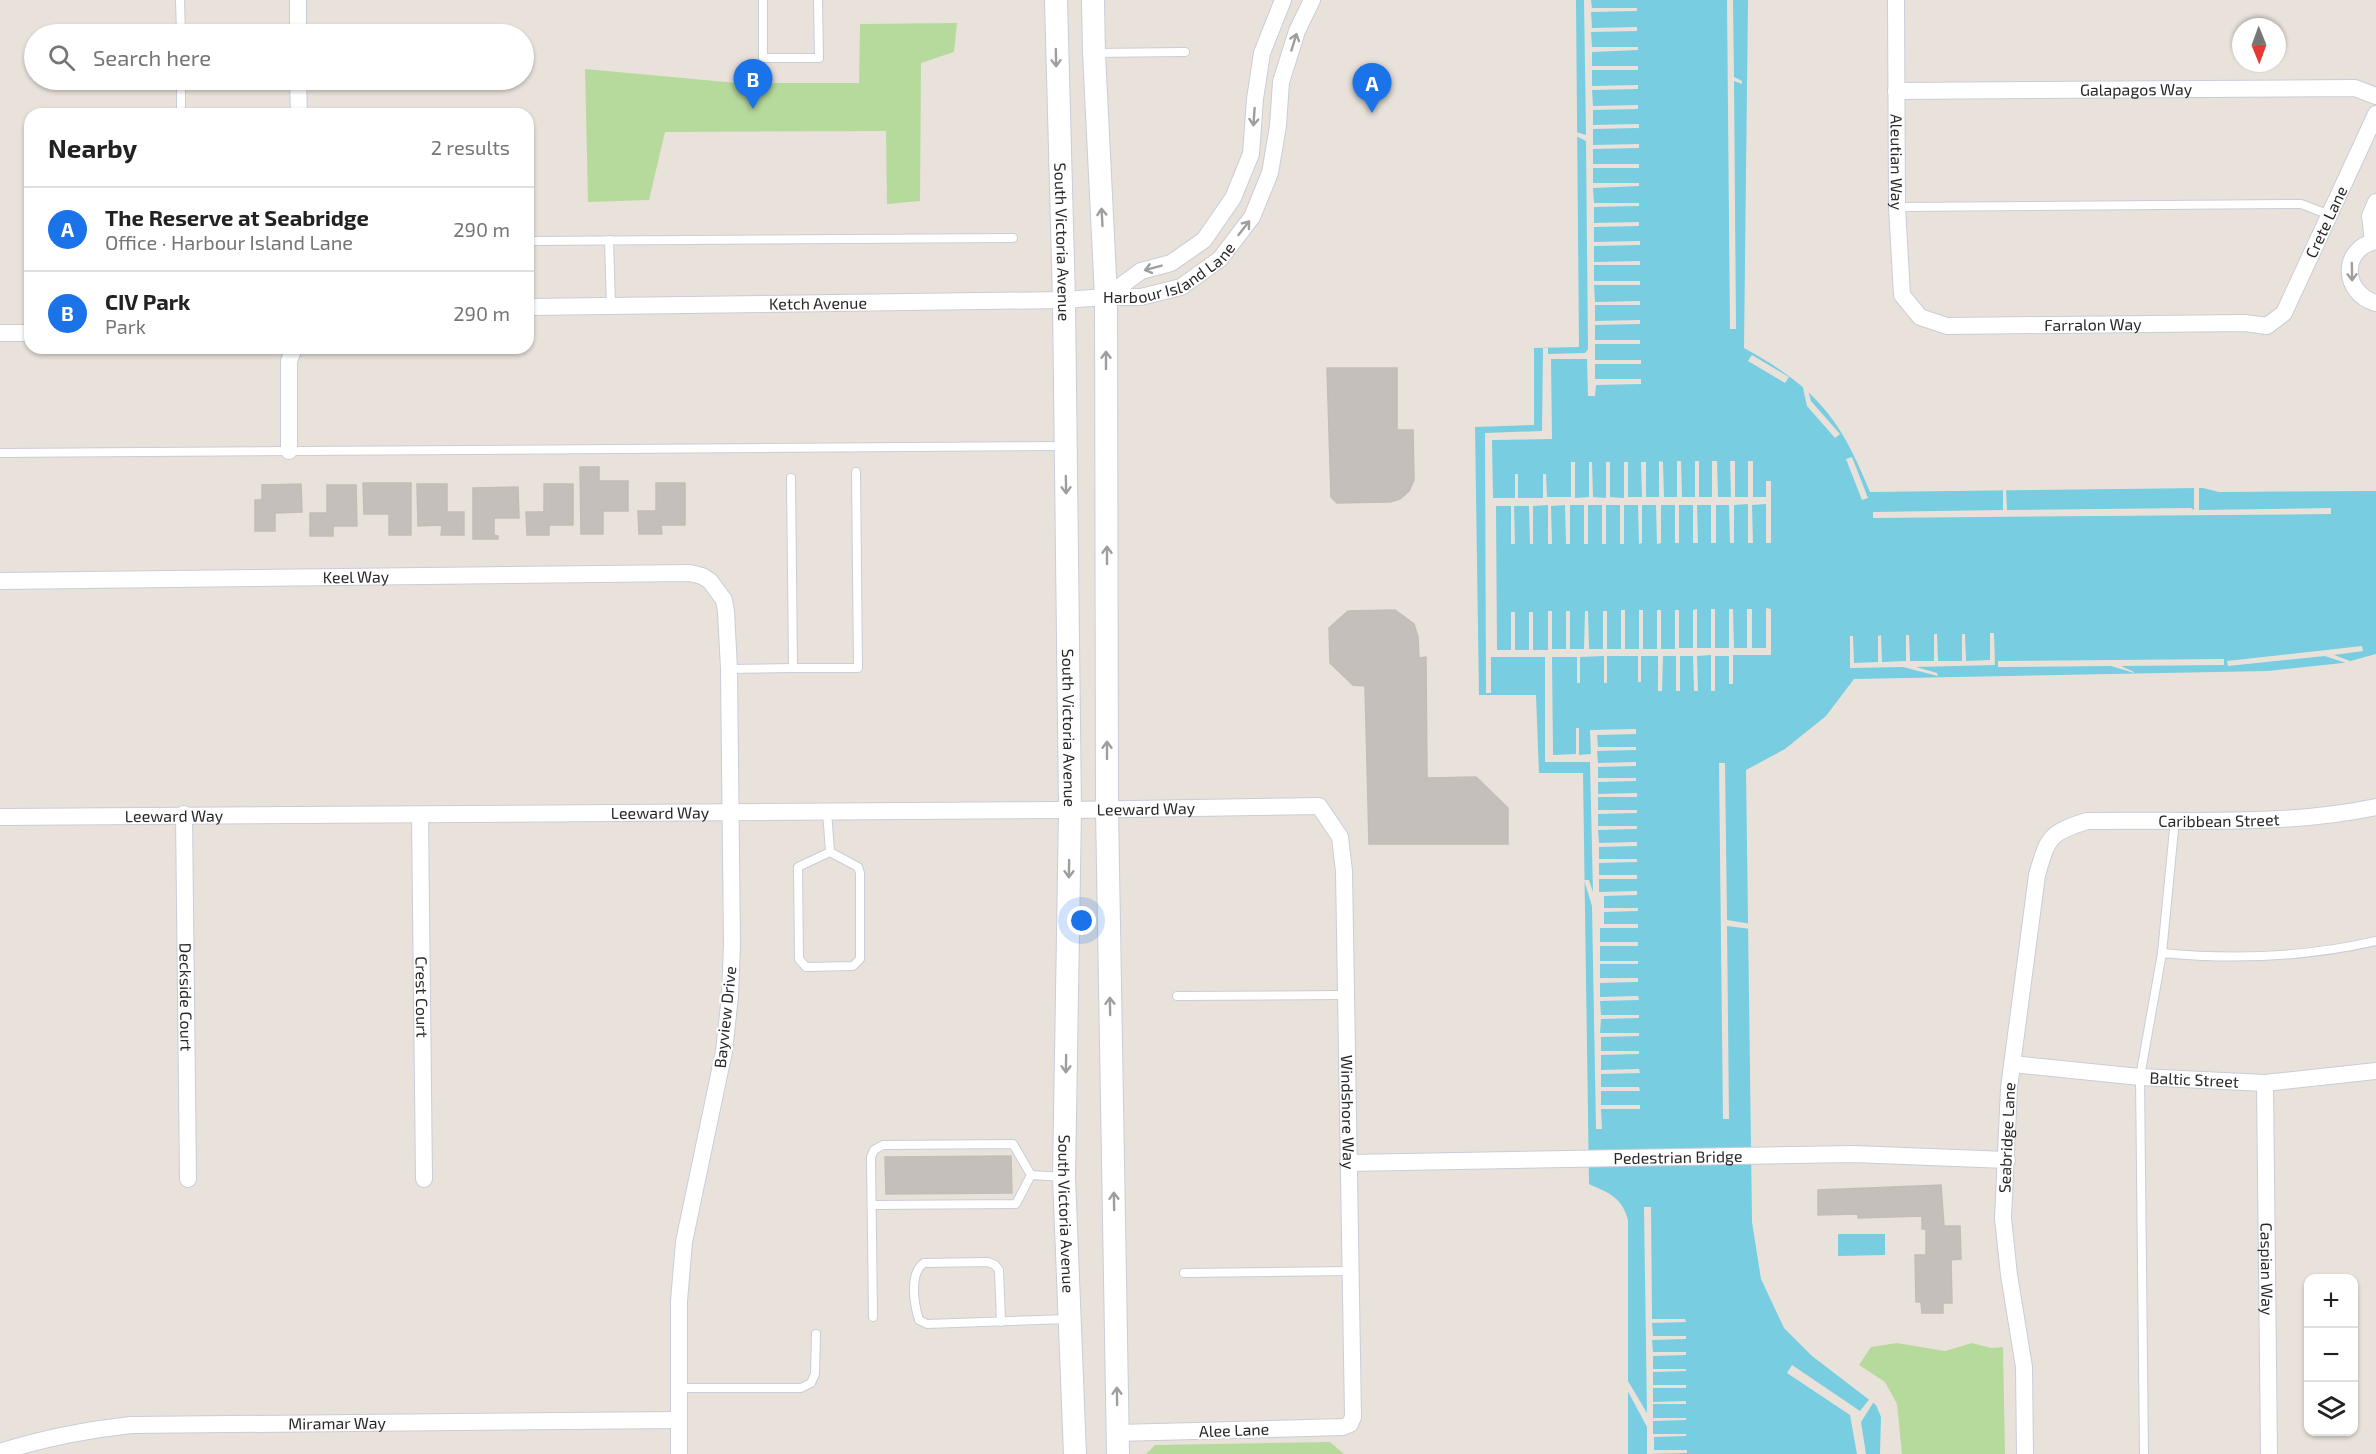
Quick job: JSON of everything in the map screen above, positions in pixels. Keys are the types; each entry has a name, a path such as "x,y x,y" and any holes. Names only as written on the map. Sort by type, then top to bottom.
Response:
{"main road":[{"name":"South Victoria Avenue","path":"1056,0 1064,300 1070,810 1064,1177 1074,1454"},
{"path":"1093,0 1106,297 1107,809 1118,1444"}],"street":[{"path":"298,0 298,24"},
{"name":"Harbour Island Lane","path":"1106,297 1141,271 1171,263 1204,240 1233,198 1251,154 1255,99 1262,53 1283,0"},
{"name":"Harbour Island Lane","path":"1106,297 1141,297 1181,287 1220,259 1252,217 1270,173 1278,126 1281,82 1297,31 1312,0"},
{"name":"Aleutian Way","path":"1896,0 1897,207 1902,295 1920,317"},
{"name":"Galapagos Way","path":"1896,92 2355,88 2376,96"},
{"path":"298,90 299,108"},
{"name":"Crete Lane","path":"2267,326 2284,313 2376,114"},
{"path":"2376,202 2370,216 2374,241 2363,245 2355,253 2350,263 2352,285 2367,300 2376,303"},
{"name":"Ketch Avenue","path":"534,307 1064,300 1106,297"},
{"name":"Farralon Way","path":"1920,317 1947,326 2245,323 2267,326"},
{"path":"0,333 24,333"},
{"path":"289,451 290,361 292,354"},
{"name":"Keel Way","path":"0,581 690,573 710,581"},
{"name":"Bayview Drive","path":"679,1454 679,1300 684,1242 724,1051 730,996 732,812 729,669 724,600 710,581"},
{"name":"Leeward Way","path":"0,817 1070,810 1319,806"},
{"name":"Windshore Way","path":"1319,806 1340,837 1344,871 1353,1417 1350,1424"},
{"name":"Caribbean Street","path":"2061,829 2086,821 2289,820 2343,814 2376,807"},
{"name":"Deckside Court","path":"184,814 188,1179"},
{"name":"Crest Court","path":"420,815 424,1179"},
{"name":"Seabridge Lane","path":"2025,1454 2024,1367 2009,1275 2003,1218 2009,1088 2037,875 2047,843 2061,829"},
{"name":"Baltic Street","path":"2012,1064 2140,1077 2265,1083 2376,1071"},
{"name":"Caspian Way","path":"2265,1083 2269,1454"},
{"name":"Pedestrian Bridge","path":"1348,1163 1853,1154 2007,1160"},
{"name":"Miramar Way","path":"0,1452 36,1440 86,1430 131,1425 678,1420"},
{"name":"Alee Lane","path":"1118,1444 1350,1424"}],"lane":[{"path":"180,0 180,24"},
{"path":"763,0 763,58 819,58 818,0"},
{"path":"1094,53 1185,52"},
{"path":"181,90 181,108"},
{"path":"1897,207 2301,204 2330,215"},
{"path":"534,241 1013,238"},
{"path":"609,240 611,306"},
{"path":"0,453 1066,446"},
{"path":"729,669 858,668 856,472"},
{"path":"791,478 793,668"},
{"path":"827,810 830,852"},
{"path":"2144,1454 2140,1077 2162,953 2175,819"},
{"path":"830,852 858,867 860,873 860,959 853,966 806,967 799,959 798,867 830,852"},
{"path":"2162,953 2212,958 2277,955 2352,947 2376,941"},
{"path":"1177,996 1346,994"},
{"path":"873,1317 871,1157 874,1150 883,1145 1013,1144 1031,1175"},
{"path":"1031,1175 1064,1177"},
{"path":"872,1205 1016,1204 1031,1175"},
{"path":"1001,1322 999,1270 995,1265 988,1262 924,1263 915,1273 915,1309 919,1320 927,1324 1001,1322 1070,1319"},
{"path":"1184,1273 1350,1271"},
{"path":"678,1388 801,1388 811,1383 815,1374 816,1334"}],"green space":[{"path":"957,23 954,52 921,63 920,201 887,204 886,131 665,132 649,200 588,202 585,69 737,83 859,83 860,24"},
{"path":"1897,1343 1945,1351 1972,1343 1991,1348 2003,1347 2005,1454 1902,1454 1897,1404 1885,1382 1859,1365 1871,1347"},
{"path":"1330,1442 1344,1454 1146,1454 1155,1445"}],"water":[{"path":"1576,0 1748,0 1744,348 1789,376 1822,406 1848,443 1870,492 2203,488 2219,492 2376,491 2376,654 2343,663 2268,671 1854,679 1826,716 1785,749 1746,770 1752,1222 1761,1279 1784,1328 1812,1356 1876,1405 1881,1417 1880,1454 1628,1454 1628,1220 1622,1206 1614,1197 1589,1184 1583,773 1539,773 1536,695 1479,695 1475,427 1534,425 1534,348 1579,347"},
{"path":"1838,1234 1885,1234 1885,1255 1838,1256"}],"pier":[{"path":"1584,0 1591,0 1592,8 1637,8 1637,11 1591,12 1592,28 1637,27 1637,31 1591,32 1592,47 1638,47 1638,50 1592,52 1592,66 1638,66 1638,70 1592,70 1592,86 1638,85 1638,89 1592,90 1593,106 1638,105 1638,109 1593,110 1593,125 1639,124 1639,128 1593,129 1593,145 1639,144 1639,148 1593,149 1593,164 1639,164 1639,168 1593,168 1593,183 1639,183 1639,186 1593,188 1594,203 1639,203 1639,206 1594,207 1594,223 1639,222 1639,226 1594,227 1594,242 1640,241 1640,245 1594,246 1594,262 1640,261 1640,265 1594,265 1594,281 1640,281 1640,285 1594,285 1595,302 1640,301 1640,305 1595,305 1595,321 1640,320 1640,324 1595,325 1595,340 1640,340 1640,344 1595,344 1595,360 1641,360 1641,364 1595,364 1595,379 1641,379 1641,384 1596,385 1595,396 1588,396 1587,359 1551,359 1552,439 1492,440 1493,498 1515,498 1515,474 1518,474 1518,498 1543,498 1543,474 1546,474 1547,497 1571,497 1571,462 1575,462 1575,498 1589,497 1589,462 1592,462 1593,497 1606,498 1606,462 1610,462 1610,497 1624,498 1624,462 1628,462 1628,497 1642,497 1641,462 1646,462 1646,497 1659,497 1659,461 1663,462 1664,497 1677,497 1677,461 1681,461 1682,497 1695,497 1695,461 1699,461 1699,497 1712,497 1712,461 1717,461 1718,497 1731,497 1730,461 1735,461 1735,497 1748,497 1748,461 1753,461 1753,497 1766,497 1766,481 1771,481 1771,543 1766,543 1766,504 1752,505 1753,543 1748,543 1748,504 1734,505 1734,543 1730,543 1729,505 1716,505 1716,543 1711,543 1711,505 1697,505 1698,543 1693,543 1693,505 1679,505 1679,543 1675,543 1675,505 1661,505 1661,543 1657,544 1656,505 1642,505 1642,543 1639,544 1638,505 1624,505 1624,544 1620,544 1620,505 1606,505 1606,544 1602,544 1602,505 1588,505 1588,544 1584,544 1584,505 1570,505 1570,544 1566,544 1565,505 1551,506 1552,544 1548,544 1548,505 1533,506 1533,544 1530,544 1529,506 1514,506 1515,544 1511,544 1511,506 1496,506 1497,650 1511,650 1511,612 1515,612 1515,650 1529,650 1529,612 1533,612 1533,650 1548,650 1548,611 1552,611 1552,649 1566,649 1566,611 1570,611 1570,649 1584,649 1585,611 1588,611 1589,649 1603,649 1603,611 1607,611 1607,649 1621,649 1621,610 1625,610 1625,649 1639,649 1639,610 1643,610 1643,649 1657,649 1657,610 1661,610 1661,649 1675,649 1675,610 1679,610 1679,648 1693,648 1693,610 1697,609 1697,648 1711,648 1711,609 1715,609 1715,648 1729,648 1729,609 1733,609 1734,648 1747,648 1747,609 1752,609 1752,648 1766,648 1766,608 1771,609 1771,655 1733,655 1733,684 1729,684 1729,656 1715,656 1715,691 1711,691 1711,655 1697,656 1698,691 1694,691 1693,656 1680,656 1680,691 1676,691 1676,656 1663,656 1662,691 1658,691 1658,656 1641,656 1641,682 1638,682 1638,656 1607,656 1607,683 1604,683 1604,656 1580,657 1580,683 1577,683 1577,657 1552,657 1553,755 1576,754 1576,728 1579,728 1579,755 1591,754 1590,730 1636,729 1636,734 1597,735 1598,747 1636,747 1636,750 1597,751 1598,763 1636,762 1636,766 1598,767 1598,778 1636,778 1636,781 1598,782 1598,794 1637,793 1637,797 1598,797 1598,810 1637,810 1637,813 1598,814 1598,826 1637,826 1637,829 1598,830 1599,843 1637,842 1637,846 1599,847 1599,859 1637,859 1637,862 1599,863 1599,875 1637,875 1637,879 1599,879 1599,892 1637,891 1637,895 1604,896 1604,908 1638,908 1638,911 1604,912 1604,924 1638,924 1638,928 1600,928 1600,942 1638,942 1638,946 1600,946 1600,961 1638,961 1638,964 1600,964 1600,978 1638,978 1638,982 1600,983 1600,997 1638,996 1639,1000 1600,1001 1601,1015 1639,1015 1639,1018 1601,1019 1600,1033 1639,1033 1639,1036 1601,1037 1601,1051 1639,1051 1639,1054 1601,1055 1601,1070 1639,1069 1640,1073 1601,1074 1601,1087 1639,1087 1640,1091 1601,1091 1601,1105 1640,1105 1640,1109 1601,1109 1602,1129 1596,1129 1592,906 1584,880 1589,880 1593,892 1590,762 1545,762 1545,657 1491,657 1491,693 1486,693 1485,433 1542,431 1543,348 1548,348 1548,354 1585,353 1588,349 1586,141 1576,136 1576,132 1586,135"},
{"path":"1727,0 1733,0 1734,77 1742,81 1742,84 1734,81 1736,329 1730,329"},
{"path":"1752,355 1789,377 1785,383 1748,361"},
{"path":"1807,387 1811,401 1840,434 1835,438 1807,406 1803,388"},
{"path":"1852,457 1868,498 1862,500 1846,459"},
{"path":"2194,485 2199,485 2199,510 2331,508 2331,514 1873,518 1873,512 2003,510 2003,488 2006,488 2007,510 2191,508 2194,510"},
{"path":"1990,633 1994,633 1995,665 1916,667 1937,673 1938,676 1903,667 1850,668 1850,636 1853,636 1854,663 1878,662 1878,636 1881,635 1882,662 1906,661 1906,635 1909,635 1910,661 1934,661 1934,634 1937,634 1938,661 1962,661 1962,634 1965,634 1966,661 1990,660"},
{"path":"2362,646 2363,651 2334,655 2350,661 2346,663 2325,656 2228,666 2227,661"},
{"path":"2224,659 2224,665 2121,666 2134,673 2111,666 1998,667 1998,661"},
{"path":"1719,763 1725,763 1727,920 1751,924 1751,929 1727,926 1729,1119 1723,1119"},
{"path":"1644,1207 1651,1207 1652,1319 1685,1319 1686,1322 1652,1323 1653,1336 1686,1336 1686,1339 1652,1340 1653,1352 1686,1352 1686,1355 1653,1356 1653,1369 1686,1369 1686,1371 1653,1372 1653,1385 1686,1385 1686,1388 1653,1388 1653,1402 1686,1401 1686,1404 1653,1404 1653,1418 1686,1418 1686,1420 1653,1421 1653,1434 1686,1434 1686,1436 1654,1437 1654,1450 1687,1450 1687,1453 1647,1454 1647,1427 1625,1386 1625,1376 1647,1413"},
{"path":"1792,1365 1860,1411 1871,1397 1875,1400 1861,1422 1866,1454 1857,1454 1850,1415 1787,1373"}],"building":[{"path":"1327,368 1397,368 1397,430 1413,430 1414,480 1409,491 1400,499 1390,502 1337,503 1331,497"},
{"path":"580,467 599,467 599,481 628,481 628,511 603,511 603,534 581,534"},
{"path":"363,483 411,483 411,535 389,535 389,514 364,514"},
{"path":"656,483 685,483 685,525 661,525 662,534 639,534 638,511 656,511"},
{"path":"301,484 302,512 275,513 275,531 255,531 255,500 262,500 262,485"},
{"path":"417,484 447,484 447,512 464,512 464,535 441,535 442,525 418,526"},
{"path":"544,484 573,484 573,525 549,525 549,535 527,535 526,512 544,512"},
{"path":"327,485 356,485 357,526 333,526 333,536 310,536 310,513 327,513"},
{"path":"518,487 519,518 494,518 494,535 498,536 498,539 473,539 473,488"},
{"path":"1395,610 1414,624 1418,637 1419,658 1426,657 1427,778 1476,777 1508,808 1508,844 1369,844 1365,686 1353,685 1330,663 1329,628 1348,611"},
{"path":"1011,1156 1012,1193 886,1194 885,1157"},
{"path":"1941,1185 1944,1226 1960,1226 1961,1259 1951,1260 1952,1303 1943,1303 1943,1313 1922,1313 1921,1302 1916,1302 1915,1255 1926,1255 1926,1229 1922,1229 1922,1216 1858,1218 1858,1214 1818,1215 1818,1190"}],"place":[{"name":"CIV Park","path":"753,109"},
{"name":"The Reserve at Seabridge","path":"1372,113"}]}
